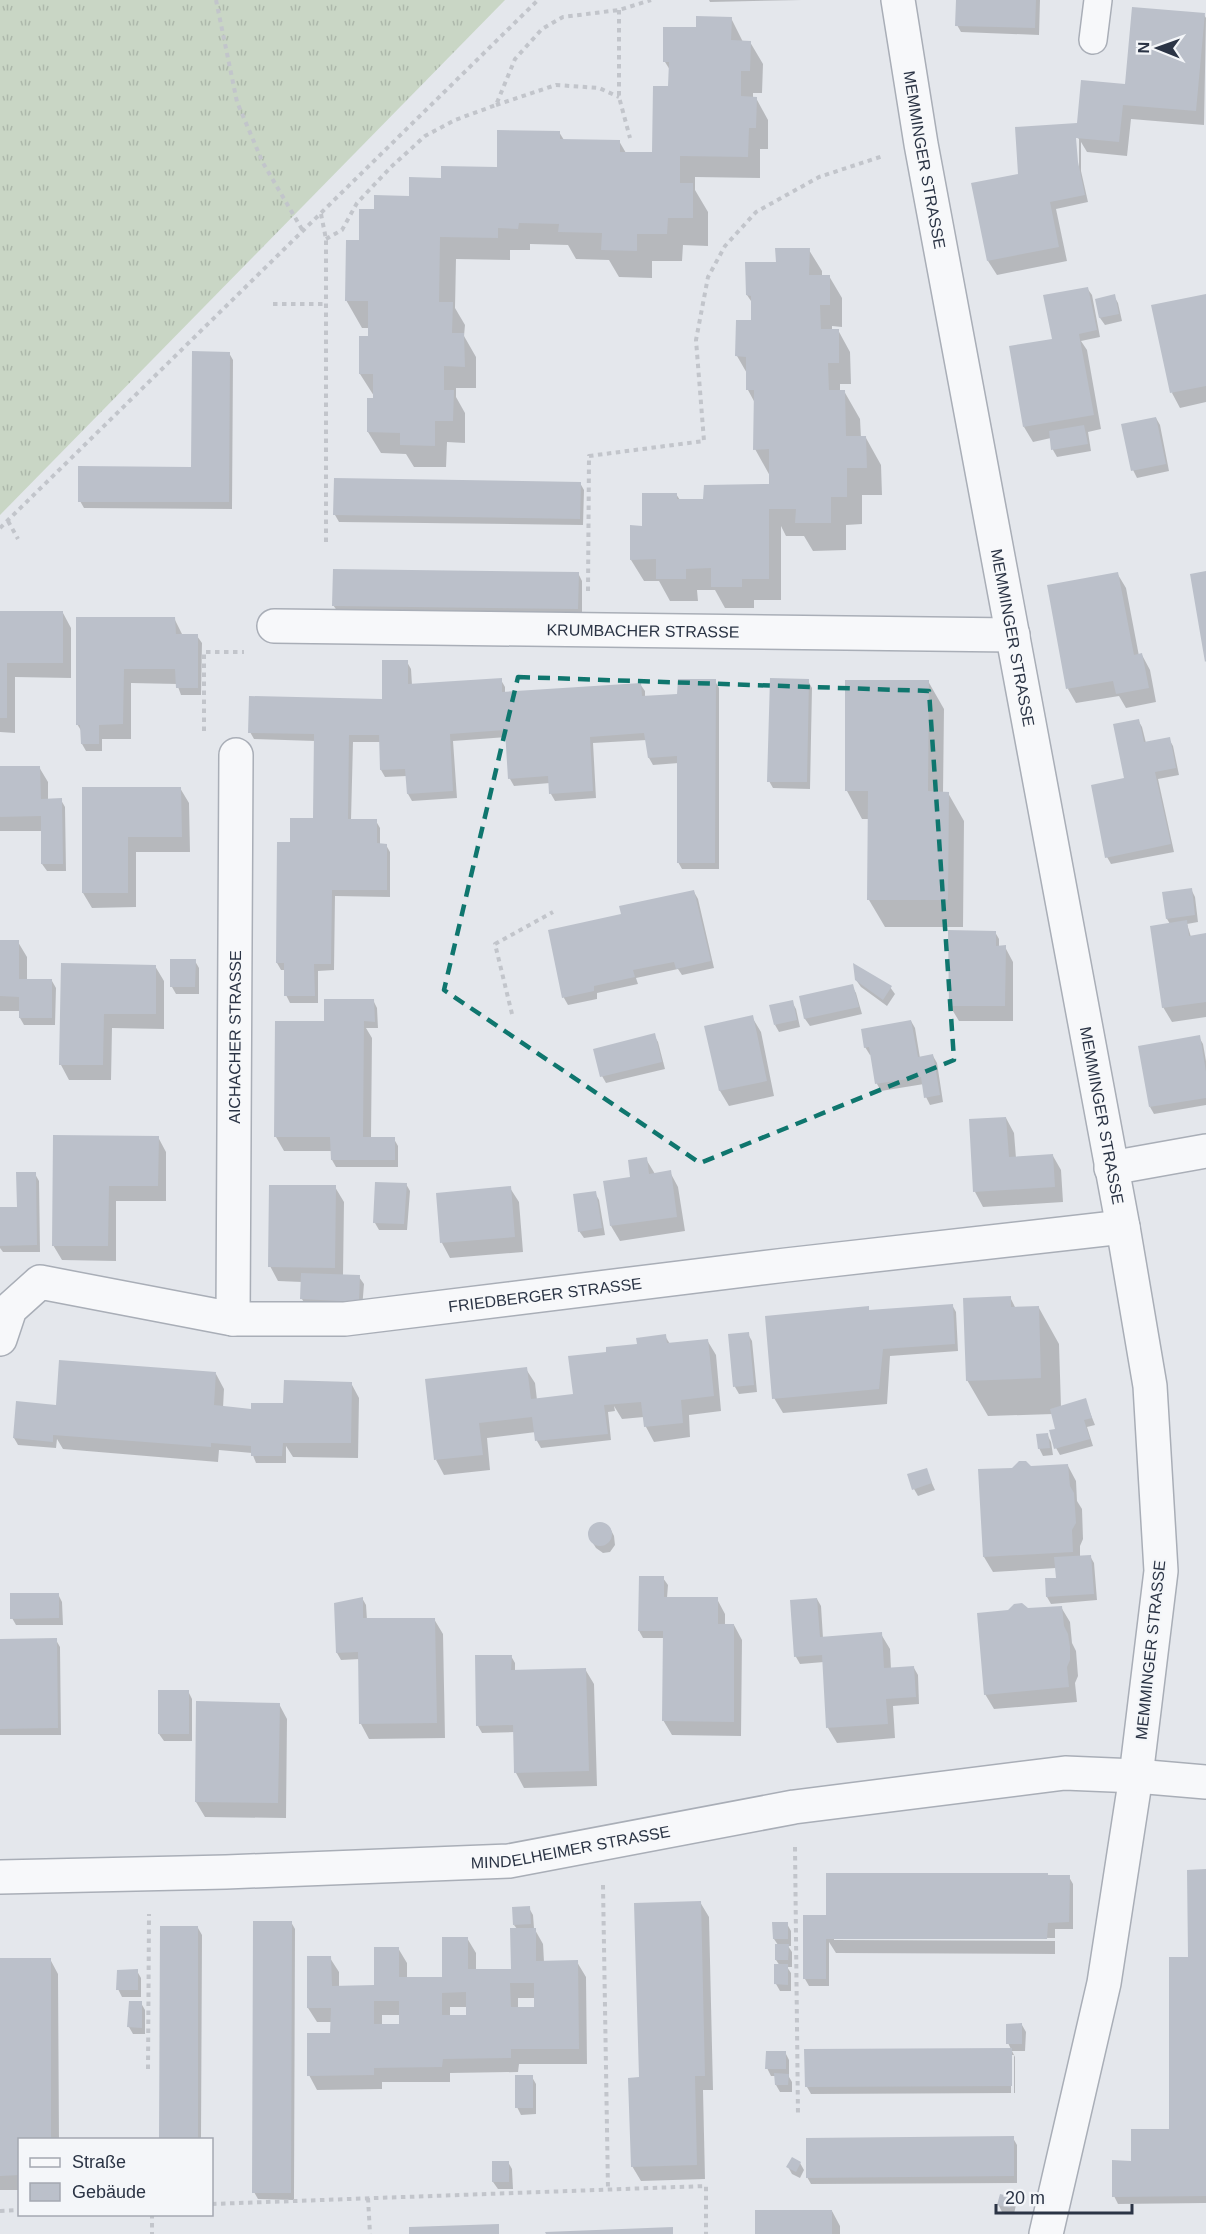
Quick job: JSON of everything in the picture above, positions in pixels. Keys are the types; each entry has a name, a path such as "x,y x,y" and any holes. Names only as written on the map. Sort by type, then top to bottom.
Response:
{"street":[{"name":"MEMMINGER STRASSE","path":"898,0 921,144 1123,1227 1150,1386 1161,1571 1136,1776 1104,1983 1046,2234"},
{"name":"KRUMBACHER STRASSE","path":"274,626 1013,635"},
{"name":"AICHACHER STRASSE","path":"232,1319 236,755"},
{"path":"1111,1168 1206,1151"},
{"name":"FRIEDBERGER STRASSE","path":"0,1339 10,1309 40,1282 232,1319 345,1319 1123,1227"},
{"name":"MINDELHEIMER STRASSE","path":"0,1876 509,1861 794,1807 1065,1773 1206,1782"}],"lane":[{"path":"1092,40 1098,0"}],"path":[{"path":"216,0 237,102 262,163 303,231"},
{"path":"0,528 538,0"},
{"path":"496,105 515,59 542,29 563,17 619,10 651,0"},
{"path":"619,10 619,97 630,138"},
{"path":"326,239 342,230 357,203 391,167 425,136 455,120 556,85 599,88 619,97"},
{"path":"589,630 587,544 589,456 704,441 696,339 708,276 725,246 756,212 819,177 921,144"},
{"path":"321,214 326,239 326,545"},
{"path":"273,304 326,304"},
{"path":"8,520 18,539"},
{"path":"236,755 204,738 204,652 254,652 274,626"},
{"path":"512,1014 495,944 553,912"},
{"path":"794,1807 798,2116"},
{"path":"602,1842 608,2190"},
{"path":"148,2069 150,1873"},
{"path":"213,2204 706,2186 706,2234"},
{"path":"368,2198 370,2234"},
{"path":"0,2211 18,2210"},
{"path":"152,2216 152,2234"}],"highlighted area":[{"path":"518,677 929,691 954,1060 700,1163 444,990"}],"green space":[{"path":"0,0 505,0 0,515"}],"building":[{"path":"956,0 1036,0 1035,28 955,26"},
{"path":"1132,7 1205,13 1196,111 1123,105 1119,142 1076,138 1085,195 1050,202 1059,247 987,261 971,183 1018,174 1015,127 1077,123 1081,80 1125,84"},
{"path":"696,16 732,17 731,40 751,41 750,71 741,71 741,96 757,97 756,128 749,128 748,157 680,156 680,183 693,183 693,218 668,218 667,234 637,234 637,251 601,250 602,233 558,232 559,224 519,223 518,229 498,228 498,238 440,237 439,302 453,302 452,333 464,333 465,367 444,366 444,390 454,390 453,421 435,421 435,446 400,445 400,433 367,432 367,398 373,398 373,374 359,374 359,336 368,336 368,301 345,301 346,240 359,240 359,209 374,209 374,195 409,196 409,177 441,178 441,166 497,167 497,130 560,131 560,139 620,140 620,152 652,152 653,86 668,86 669,62 663,62 663,27 696,27"},
{"path":"775,248 810,248 809,275 830,275 830,305 820,305 821,329 839,329 839,363 828,363 829,390 845,390 846,436 866,436 867,468 847,468 847,497 831,497 831,523 795,523 796,509 769,509 769,579 742,579 742,587 711,587 711,568 686,569 686,579 656,579 656,559 630,560 630,525 642,526 642,493 677,493 677,499 703,499 704,485 769,484 769,449 753,450 754,390 746,390 746,357 735,356 736,320 751,320 751,296 746,295 745,262 776,262"},
{"path":"1088,287 1097,330 1079,334 1094,415 1023,427 1009,346 1052,339 1043,295"},
{"path":"1115,294 1119,314 1099,318 1095,299"},
{"path":"1206,294 1206,386 1170,393 1151,305"},
{"path":"192,351 230,352 229,502 78,502 78,466 191,467"},
{"path":"1156,417 1166,464 1131,471 1121,424"},
{"path":"1084,425 1088,444 1051,450 1049,431"},
{"path":"334,478 581,482 580,519 333,515"},
{"path":"333,569 579,572 578,609 332,606"},
{"path":"1206,571 1206,661 1205,662 1190,574"},
{"path":"1118,572 1134,655 1142,653 1149,688 1116,694 1113,681 1066,689 1047,585"},
{"path":"0,611 63,611 63,663 7,663 7,718 0,718"},
{"path":"76,617 175,617 176,634 198,634 198,688 176,688 175,669 124,669 123,724 99,725 99,744 81,744 80,725 76,725"},
{"path":"382,660 408,660 408,684 502,678 502,692 641,683 642,696 677,694 678,679 716,679 715,863 677,863 677,756 648,758 644,733 590,737 593,791 549,794 548,776 508,779 505,730 450,734 453,791 407,794 405,769 380,770 379,735 349,735 348,819 377,819 377,843 387,844 387,890 332,890 331,964 314,964 315,996 284,996 284,963 276,963 277,842 290,842 290,818 313,818 314,734 248,733 249,696 382,699"},
{"path":"770,678 809,679 807,782 767,782"},
{"path":"845,680 929,680 928,791 949,792 948,900 867,900 868,791 845,791"},
{"path":"1139,719 1144,742 1170,737 1176,768 1155,772 1171,844 1105,858 1091,785 1124,778 1113,724"},
{"path":"0,766 40,766 41,799 62,798 63,864 41,864 41,816 0,817"},
{"path":"82,787 181,787 182,837 128,837 128,893 82,893"},
{"path":"1192,888 1195,915 1166,919 1162,892"},
{"path":"694,890 711,961 676,969 674,962 633,970 635,977 594,986 594,991 562,998 548,930 621,914 619,906"},
{"path":"1187,920 1189,936 1206,933 1206,1002 1162,1008 1150,926"},
{"path":"948,930 996,931 996,946 1006,945 1005,1006 949,1006"},
{"path":"0,940 19,940 19,979 52,979 52,1018 19,1018 19,997 0,996"},
{"path":"170,959 196,959 195,987 170,987"},
{"path":"61,963 156,965 156,1014 104,1014 103,1065 59,1065"},
{"path":"853,963 892,986 883,1000 855,980"},
{"path":"853,984 859,1007 804,1019 799,996"},
{"path":"324,999 374,999 375,1022 364,1021 363,1137 395,1137 395,1160 331,1160 330,1137 274,1137 275,1021 324,1021"},
{"path":"793,1000 797,1020 774,1025 769,1005"},
{"path":"753,1015 767,1081 719,1091 704,1026"},
{"path":"911,1020 918,1057 933,1054 940,1095 924,1098 921,1077 875,1084 869,1047 864,1048 861,1029"},
{"path":"655,1033 662,1062 600,1077 593,1049"},
{"path":"1200,1035 1206,1072 1206,1098 1149,1107 1138,1046"},
{"path":"1006,1117 1009,1157 1053,1154 1055,1187 973,1192 969,1119"},
{"path":"53,1135 159,1136 158,1186 109,1186 108,1246 52,1246"},
{"path":"647,1157 649,1174 671,1170 677,1217 610,1226 603,1181 630,1177 628,1160"},
{"path":"16,1172 36,1172 37,1245 0,1246 0,1207 17,1207"},
{"path":"375,1182 407,1183 404,1224 373,1223"},
{"path":"269,1185 336,1185 335,1268 268,1267"},
{"path":"511,1186 515,1237 440,1243 436,1193"},
{"path":"596,1191 602,1228 578,1232 573,1194"},
{"path":"301,1273 360,1275 359,1302 300,1299"},
{"path":"1011,1296 1011,1307 1039,1306 1041,1378 966,1381 963,1298"},
{"path":"953,1304 955,1344 883,1349 879,1389 772,1399 765,1316 869,1306 869,1310"},
{"path":"749,1332 754,1385 733,1387 728,1334"},
{"path":"666,1334 667,1343 708,1339 714,1396 681,1400 683,1423 644,1427 641,1402 604,1405 608,1434 535,1441 532,1417 479,1423 483,1455 434,1460 425,1379 527,1367 531,1399 573,1394 568,1356 606,1352 606,1347 637,1344 636,1338"},
{"path":"59,1360 216,1372 214,1405 251,1409 251,1403 283,1403 284,1380 352,1382 351,1443 283,1443 282,1456 251,1456 251,1446 211,1443 211,1447 53,1435 53,1442 13,1438 16,1401 56,1405"},
{"path":"1086,1398 1092,1418 1084,1420 1090,1439 1054,1449 1049,1430 1055,1429 1050,1409"},
{"path":"1048,1433 1050,1448 1038,1449 1036,1434"},
{"path":"1019,1461 1026,1461 1031,1466 1068,1464 1070,1486 1074,1493 1076,1523 1072,1530 1073,1552 983,1557 978,1469 1012,1468"},
{"path":"927,1468 932,1483 912,1490 907,1474"},
{"path":"600,1522 608,1526 612,1534 608,1542 600,1546 592,1542 588,1534 592,1526"},
{"path":"1091,1555 1094,1594 1046,1597 1045,1578 1056,1578 1054,1557"},
{"path":"639,1576 664,1576 664,1597 718,1597 718,1624 734,1624 734,1722 662,1721 663,1631 638,1631"},
{"path":"10,1593 59,1593 59,1618 10,1619"},
{"path":"363,1597 363,1618 435,1618 437,1723 359,1724 358,1652 336,1653 334,1603"},
{"path":"817,1598 820,1637 882,1632 884,1668 914,1666 916,1697 886,1699 888,1724 826,1728 822,1655 794,1657 790,1600"},
{"path":"1022,1603 1028,1608 1062,1606 1064,1626 1070,1647 1070,1660 1067,1667 1069,1687 984,1695 977,1613 1008,1610 1014,1604"},
{"path":"57,1638 58,1728 0,1729 0,1639"},
{"path":"475,1655 512,1655 511,1670 586,1668 589,1771 514,1773 513,1725 476,1726"},
{"path":"158,1690 189,1690 189,1734 158,1734"},
{"path":"196,1701 280,1703 278,1803 195,1802"},
{"path":"1206,1869 1206,2196 1112,2197 1112,2160 1131,2161 1131,2129 1169,2129 1169,1957 1188,1957 1187,1870"},
{"path":"826,1873 1048,1873 1048,1875 1070,1875 1069,1922 1048,1923 1047,1939 826,1939 826,1979 803,1979 803,1915 826,1915"},
{"path":"701,1901 705,2076 695,2076 697,2165 631,2167 628,2078 639,2077 634,1903"},
{"path":"530,1906 531,1924 513,1925 512,1907"},
{"path":"253,1921 292,1921 291,2193 252,2193"},
{"path":"772,1922 788,1922 788,1939 773,1939"},
{"path":"160,1926 198,1926 198,2138 159,2138"},
{"path":"510,1928 536,1928 536,1961 578,1960 579,2049 511,2049 511,2058 443,2059 442,2067 374,2068 374,2075 307,2076 307,2033 330,2033 331,2008 307,2008 307,1956 331,1956 332,1986 374,1985 374,1947 399,1947 399,1977 442,1977 442,1937 468,1937 468,1969 511,1969","holes":["510,1983 534,1983 534,2007 511,2007","466,1992 466,2015 442,2015 442,1993","374,2001 399,2001 399,2024 374,2024"]},
{"path":"775,1944 789,1944 788,1960 775,1960"},
{"path":"0,1958 51,1958 51,2138 18,2138 18,2175 0,2176"},
{"path":"774,1964 788,1964 788,1985 774,1984"},
{"path":"138,1969 138,1990 116,1990 117,1970"},
{"path":"129,2001 142,2001 142,2028 127,2027"},
{"path":"1022,2023 1022,2044 1006,2044 1006,2024"},
{"path":"1012,2048 1012,2086 805,2087 804,2049"},
{"path":"766,2051 786,2051 786,2069 765,2069"},
{"path":"774,2073 789,2074 788,2085 775,2085"},
{"path":"515,2075 533,2075 533,2108 515,2108"},
{"path":"1014,2136 1014,2176 806,2178 806,2138"},
{"path":"792,2157 801,2162 796,2172 786,2167"},
{"path":"492,2161 509,2161 509,2182 492,2182"},
{"path":"1000,2194 1013,2197 1010,2208 997,2205"},
{"path":"755,2210 832,2210 832,2234 755,2234"},
{"path":"499,2224 499,2234 409,2234 409,2227"},
{"path":"673,2227 673,2234 546,2234 545,2232"}]}
